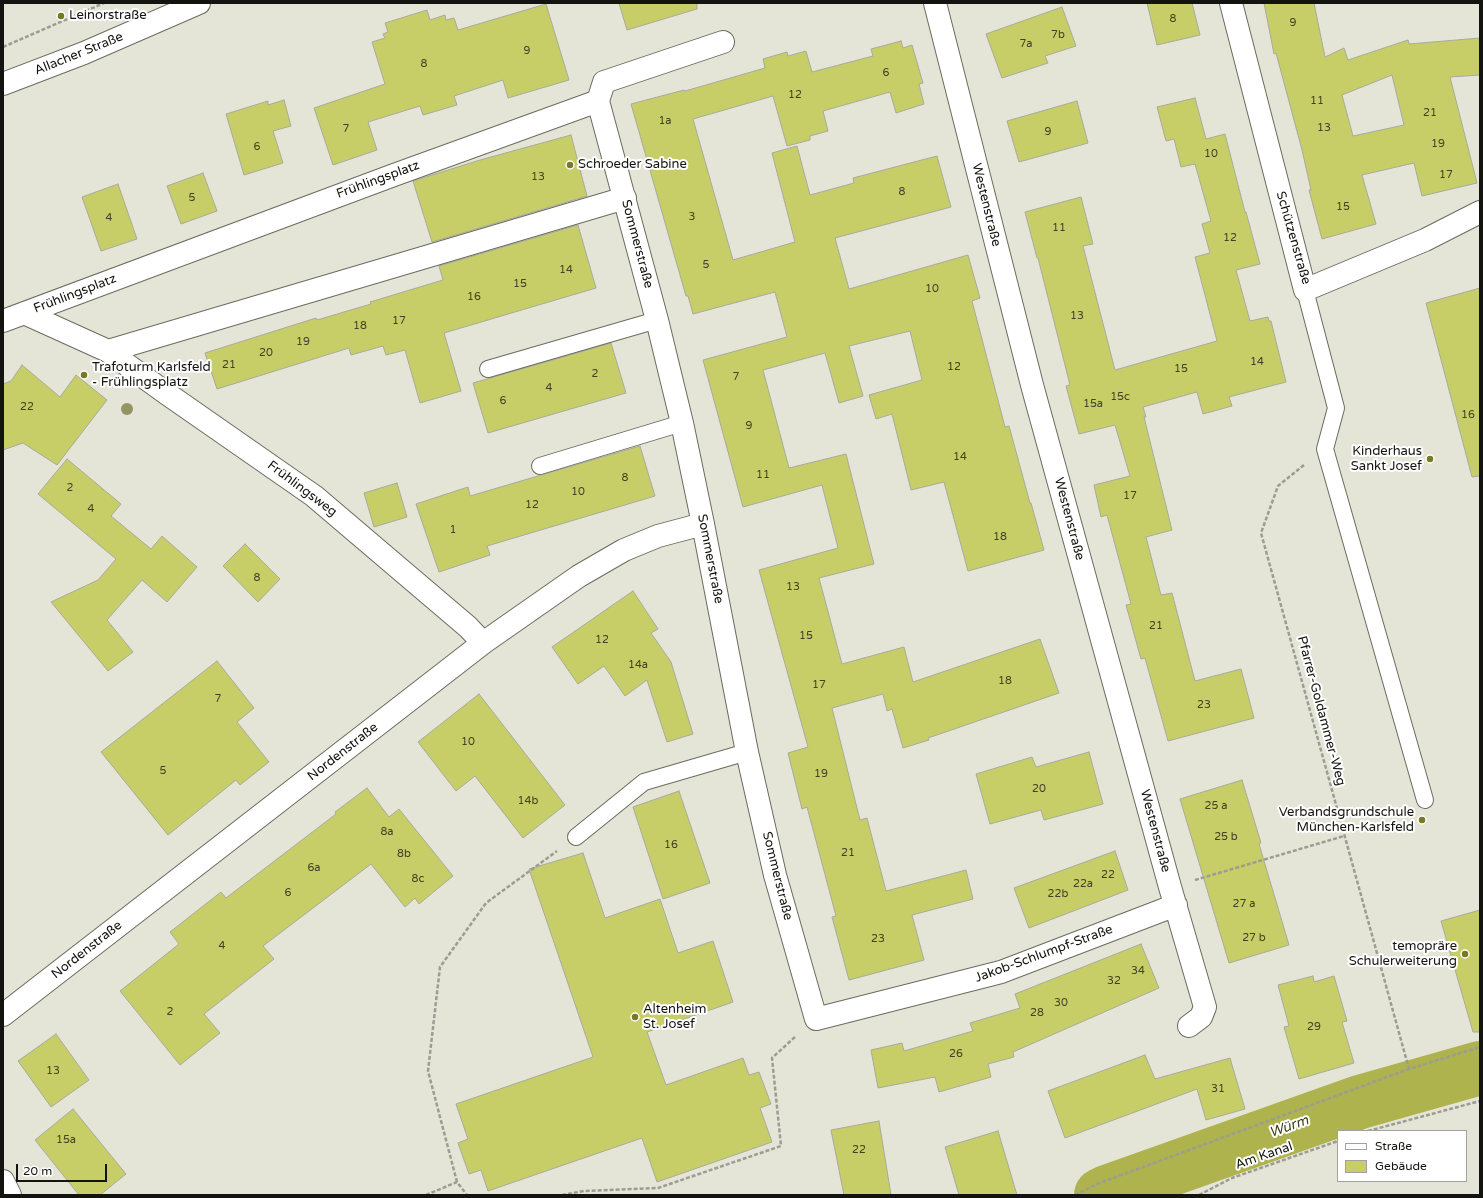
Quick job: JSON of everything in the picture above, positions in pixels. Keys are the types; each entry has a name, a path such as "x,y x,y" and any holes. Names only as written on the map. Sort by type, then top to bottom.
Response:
{"street":[{"name":"Allacher Straße","path":"3,84 84,53 199,3"},
{"name":"Westenstraße","path":"935,3 1032,385 1173,896 1205,1006 1201,1017 1189,1026"},
{"name":"Schützenstraße","path":"1232,3 1305,290 1425,240 1480,212"},
{"path":"598,101 604,82 723,42"},
{"name":"Sommerstraße","path":"598,101 657,320 682,423 747,752 775,875 816,1019"},
{"name":"Frühlingsplatz","path":"3,321 394,174 598,101"},
{"path":"108,351 625,198"},
{"name":"Frühlingsplatz","path":"24,313 108,351"},
{"name":"Frühlingsweg","path":"108,351 314,496 468,627 483,643"},
{"name":"Nordenstraße","path":"3,1015 483,643 579,576 624,550 658,536 703,524"},
{"name":"Jakob-Schlumpf-Straße","path":"816,1019 1001,972 1173,896"},
{"path":"3,1181 10,1195"}],"lane":[{"path":"1305,290 1336,408 1325,449 1425,800"},
{"path":"488,369 657,320"},
{"path":"540,466 682,423"},
{"path":"576,837 644,782 747,752"}],"path":[{"path":"3,47 104,3"},
{"name":"Pfarrer-Goldammer-Weg","path":"1325,449 1278,486 1261,533 1409,1069"},
{"path":"1173,896 1344,836"},
{"path":"467,1195 457,1182 428,1071 440,967 486,903 576,837"},
{"path":"562,1195 584,1191 658,1188 781,1146 772,1058 816,1019"},
{"path":"1075,1195 1104,1181 1409,1069 1480,1046"},
{"path":"1372,1130 1480,1101"},
{"name":"Am Kanal","path":"1199,1195 1232,1178 1337,1141"},
{"path":"426,1195 457,1182"}],"building":[{"path":"619,3 697,3 697,9 627,30"},
{"path":"1147,3 1192,3 1200,35 1157,45"},
{"path":"1264,3 1314,3 1325,57 1344,48 1348,60 1408,40 1409,44 1480,38 1480,75 1450,77 1477,183 1422,196 1414,163 1362,175 1376,224 1322,239 1309,190 1311,190 1302,150 1276,53 1274,54","holes":["1392,75 1404,125 1353,136 1342,95"]},
{"path":"546,4 569,80 508,98 503,80 454,96 457,105 423,115 420,106 368,122 377,150 333,165 314,108 385,84 372,42 385,38 383,34 388,32 385,23 427,10 430,20 445,15 446,20 454,18 458,30"},
{"path":"1062,7 1076,46 1045,56 1048,63 1002,78 986,34"},
{"path":"901,41 903,48 912,45 923,83 919,84 924,104 896,113 890,92 823,111 828,131 810,136 810,140 787,146 773,96 693,119 733,260 795,242 772,153 797,146 810,195 854,183 853,178 937,156 951,207 835,238 849,289 968,255 980,298 972,301 1005,427 1009,426 1044,550 968,571 944,482 911,490 892,414 876,419 869,395 922,380 910,331 849,346 863,396 839,403 825,353 763,370 789,468 846,454 874,564 819,578 842,664 904,647 913,682 1040,639 1059,693 903,748 892,709 887,711 883,694 832,708 860,820 867,818 886,891 966,870 973,899 912,915 924,960 849,980 832,917 836,916 807,807 802,809 788,753 808,747 759,570 838,548 822,485 743,507 703,360 787,337 775,292 693,314 688,296 686,296 631,104 684,90 685,91 765,68 763,59 787,52 788,56 806,51 812,72 873,56 871,49"},
{"path":"1195,98 1206,139 1225,134 1260,264 1236,270 1250,321 1268,317 1269,321 1271,321 1286,382 1229,397 1232,406 1203,414 1197,392 1143,407 1146,417 1144,417 1172,530 1146,537 1161,595 1172,593 1195,681 1241,669 1254,718 1168,741 1145,658 1141,659 1126,605 1131,604 1107,515 1101,517 1094,485 1130,476 1115,425 1079,434 1066,386 1070,385 1025,212 1081,197 1093,244 1083,246 1115,370 1217,341 1195,257 1210,253 1202,224 1211,221 1195,164 1181,167 1174,139 1166,141 1157,107"},
{"path":"284,100 291,126 273,131 283,163 244,175 226,114 268,101 268,105"},
{"path":"1077,101 1088,143 1019,162 1007,121"},
{"path":"571,135 587,196 432,242 413,181 480,160"},
{"path":"203,173 217,211 181,224 167,186"},
{"path":"118,184 137,239 101,251 82,197"},
{"path":"578,225 596,288 444,333 461,391 420,403 405,350 386,355 383,346 351,355 349,348 217,389 205,353 316,318 317,320 371,304 370,302 443,280 439,266"},
{"path":"1480,288 1480,476 1472,477 1426,303"},
{"path":"611,343 626,393 488,433 473,383"},
{"path":"22,365 60,397 76,375 107,400 57,465 23,443 3,450 3,384 11,381"},
{"path":"640,446 655,496 487,546 490,555 439,572 416,504 468,487 470,496"},
{"path":"67,459 121,504 111,516 151,549 162,536 197,567 167,602 142,580 107,620 133,652 108,671 51,602 98,580 116,559 38,494"},
{"path":"397,483 407,517 374,527 364,493"},
{"path":"245,544 280,579 258,602 223,566"},
{"path":"633,591 658,629 651,633 671,662 693,734 667,742 647,680 625,696 604,666 578,684 552,647"},
{"path":"217,661 254,708 237,722 269,762 240,785 236,780 168,835 101,752"},
{"path":"479,694 565,805 523,838 475,776 456,791 418,742"},
{"path":"1089,752 1103,804 1044,820 1041,810 990,824 976,774 1032,757 1036,767"},
{"path":"1242,780 1289,945 1229,963 1180,799"},
{"path":"367,788 389,817 399,809 453,876 419,904 415,898 405,907 371,864 263,946 274,959 204,1014 220,1033 180,1065 120,991 179,944 170,932 221,892 226,898 336,814 335,812"},
{"path":"679,791 710,883 663,899 633,807"},
{"path":"1115,851 1128,890 1029,928 1014,888"},
{"name":"Altenheim St. Josef","path":"583,853 605,918 660,899 678,953 713,941 733,1002 647,1032 666,1085 743,1058 749,1075 759,1072 771,1104 760,1108 772,1142 657,1182 642,1138 488,1191 481,1170 469,1174 458,1143 468,1139 456,1104 593,1057 529,869"},
{"name":"temopräre Schulerweiterung","path":"1480,910 1480,1032 1473,1032 1441,921"},
{"path":"1141,944 1159,988 1013,1052 1014,1057 988,1064 991,1077 939,1092 935,1077 878,1088 871,1050 902,1043 904,1051 973,1031 970,1023 1020,1008 1015,994"},
{"path":"1313,976 1314,982 1334,976 1347,1021 1342,1022 1354,1063 1299,1079 1284,1027 1289,1026 1278,985"},
{"path":"56,1034 89,1080 51,1107 18,1061"},
{"path":"1145,1055 1155,1079 1230,1058 1245,1109 1206,1120 1197,1089 1065,1138 1048,1091"},
{"path":"73,1109 126,1174 100,1195 79,1195 35,1140"},
{"path":"879,1121 891,1195 844,1195 831,1130"},
{"path":"998,1131 1017,1195 959,1195 945,1147"}],"waterway":[{"name":"Würm","path":"1101,1195 1360,1102 1480,1068"}],"place":[{"name":"Leinorstraße","path":"61,16"},
{"name":"Schroeder Sabine","path":"570,165"},
{"name":"Trafoturm Karlsfeld - Frühlingsplatz","path":"84,375"},
{"name":"Kinderhaus Sankt Josef","path":"1430,459"},
{"name":"Verbandsgrundschule München-Karlsfeld","path":"1422,820"},
{"name":"temopräre Schulerweiterung","path":"1465,954"},
{"name":"Altenheim St. Josef","path":"635,1017"}]}
